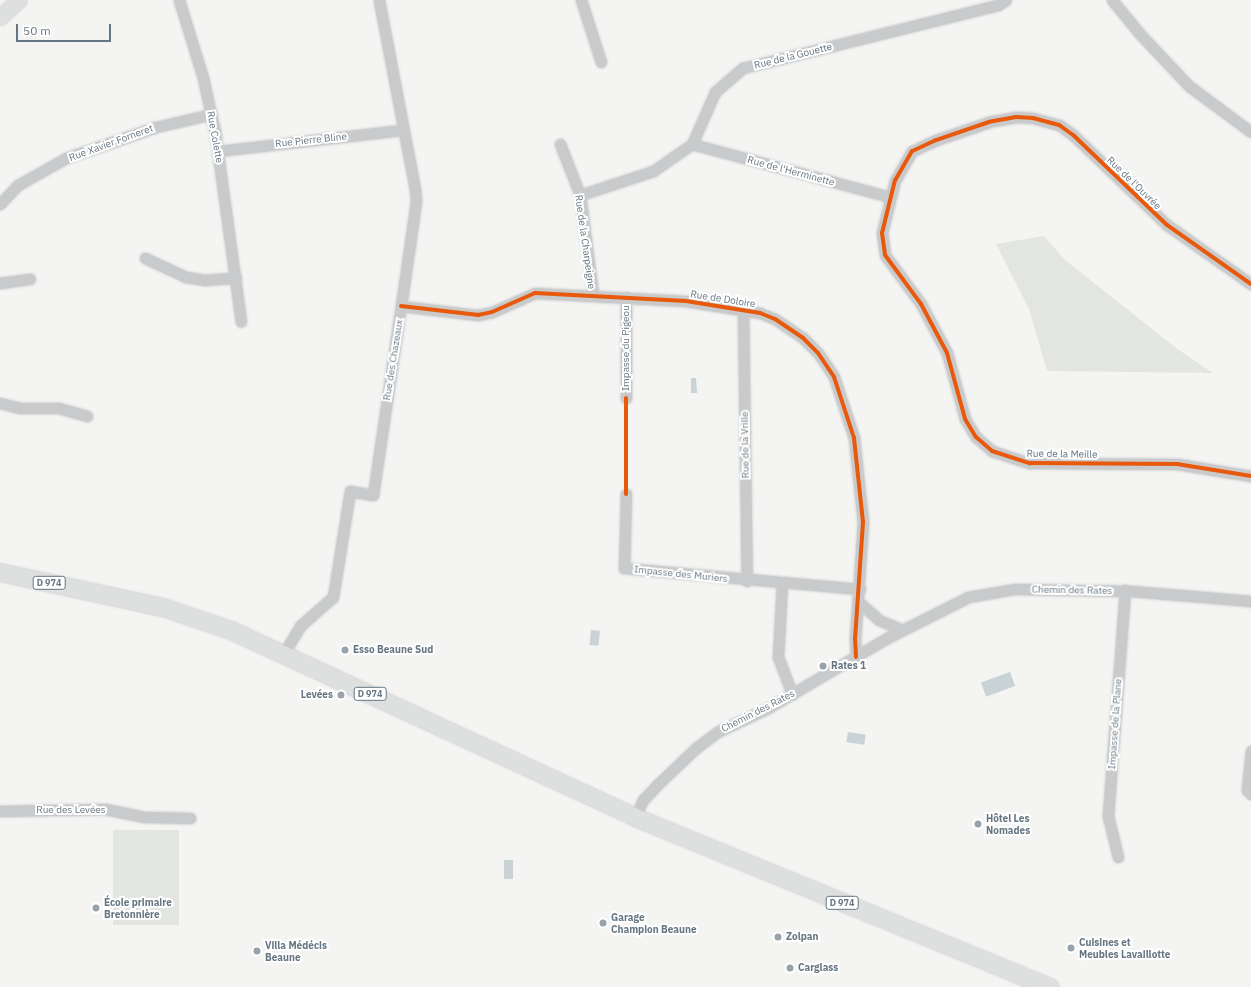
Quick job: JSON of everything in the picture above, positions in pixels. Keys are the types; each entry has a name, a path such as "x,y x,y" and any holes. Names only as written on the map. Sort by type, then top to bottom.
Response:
{"main road":[{"path":"0,17 19,0"},
{"name":"D 974","path":"0,572 166,608 226,628 284,653 635,817 1049,987"}],"street":[{"name":"Rue Colette","path":"179,0 212,114 241,321"},
{"name":"Rue des Chazeaux","path":"284,653 300,626 334,597 350,491 373,495 401,306 416,202 379,0"},
{"path":"581,0 601,62"},
{"name":"Rue de la Gouette","path":"692,144 715,92 743,68 998,5 1006,0"},
{"path":"1112,0 1189,86 1251,132"},
{"name":"Rue Xavier Forneret","path":"0,204 18,185 66,158 156,127 212,114"},
{"name":"Rue de l'Ouvrée","path":"890,197 905,160 923,144 1016,116 1046,121 1060,126 1084,144 1117,179 1167,225 1251,284"},
{"name":"Rue Pierre Bline","path":"218,151 404,130"},
{"name":"Rue de la Charpeigne","path":"560,144 580,196 593,294"},
{"path":"580,196 653,171 692,144"},
{"name":"Rue de l'Herminette","path":"692,144 890,197"},
{"name":"Rue de la Meille","path":"890,197 882,233 886,254 930,319 947,353 965,420 976,437 992,451 1030,463 1176,464 1251,476"},
{"path":"145,258 186,277 204,280 236,278"},
{"path":"0,283 30,279"},
{"name":"Rue de Doloire","path":"401,306 478,315 492,312 535,294 593,294 686,301 743,309 775,319 803,338 826,365 839,389 854,438 860,479 863,522 856,656"},
{"name":"Impasse du Pigeou","path":"626,297 626,398"},
{"name":"Rue de la Vrille","path":"743,309 747,580"},
{"path":"0,402 20,408 59,408 87,416"},
{"name":"Impasse des Muriers","path":"626,494 624,568 860,589"},
{"path":"782,583 778,657 792,694"},
{"name":"Chemin des Rates","path":"635,817 643,800 657,785 696,748 718,732 792,694 902,630 954,603 982,592 1015,589 1125,590 1251,600"},
{"name":"Impasse de la Plane","path":"1118,857 1108,816 1125,590"},
{"path":"859,602 879,620 902,630"},
{"path":"1251,751 1247,790 1251,794"},
{"name":"Rue des Levées","path":"0,811 93,809 146,817 190,818"}],"shaded area":[{"path":"1044,236 1065,260 1176,348 1213,373 1047,371 1029,309 996,244"},
{"path":"691,378 696,378 697,393 691,393"},
{"path":"591,630 600,631 598,646 589,645"},
{"path":"1010,672 1015,686 986,697 981,683"},
{"path":"848,732 866,735 864,745 846,742"},
{"path":"113,830 179,830 179,925 113,925"},
{"path":"504,860 513,860 513,879 504,879"}],"cycle path":[{"path":"1251,284 1167,225 1073,135 1059,125 1033,118 1016,117 989,122 936,140 912,151 895,180 882,233 885,255 921,304 947,353 965,419 976,437 992,451 1030,463 1177,464 1251,476"},
{"path":"401,306 478,315 492,312 535,293 686,301 760,313 775,319 803,338 818,353 834,377 854,438 863,522 855,638 856,657"},
{"path":"626,398 626,494"}],"place":[{"name":"Esso Beaune Sud","path":"345,650"},
{"name":"Rates 1","path":"823,666"},
{"name":"Levées","path":"341,695"},
{"name":"Hôtel Les Nomades","path":"978,824"},
{"name":"École primaire Bretonnière","path":"96,908"},
{"name":"Garage Champion Beaune","path":"603,923"},
{"name":"Zolpan","path":"778,937"},
{"name":"Cuisines et Meubles Lavaillotte","path":"1071,948"},
{"name":"Villa Médécis Beaune","path":"257,951"},
{"name":"Carglass","path":"790,968"}]}
